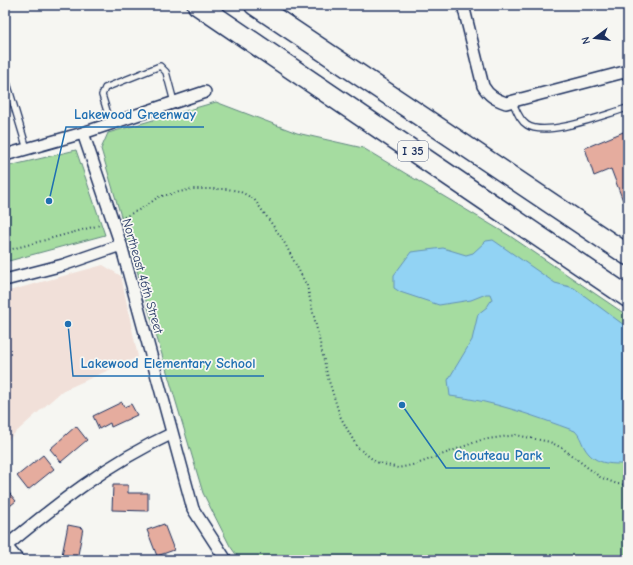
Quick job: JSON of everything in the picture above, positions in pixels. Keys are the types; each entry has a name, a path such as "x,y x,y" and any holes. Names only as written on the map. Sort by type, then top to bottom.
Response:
{"highway":[{"name":"I 35","path":"198,5 628,297"},
{"name":"I 35","path":"255,5 628,255"}],"street":[{"path":"463,5 483,86 487,93 494,99 506,103 628,71"},
{"path":"5,155 83,133 205,92"},
{"name":"Northeast 46th Street","path":"83,133 121,246 171,434 193,509 226,560"},
{"path":"5,280 63,265 121,246"},
{"path":"18,560 6,547 96,475 120,460 171,434"}],"lane":[{"path":"111,124 102,95 105,88 160,66 166,72 174,102"},
{"path":"5,76 27,149"},
{"path":"512,101 518,114 527,124 542,130 560,128 628,108"}],"path":[{"path":"120,219 145,207 158,197 192,189 227,189 239,191 254,199 282,238 307,286 328,378 340,416 357,447 376,462 398,468 411,465 481,440 516,435 550,442 562,448 600,477 617,484 628,486"},
{"path":"5,251 100,225"}],"shaded area":[{"path":"103,265 121,276 138,357 62,391 5,442 5,292"}],"green space":[{"path":"216,102 297,133 363,148 510,236 628,316 628,560 240,560 230,546 203,493 101,149 108,133"},
{"path":"76,150 105,235 5,262 5,167"}],"water":[{"path":"493,240 555,283 574,288 628,328 628,464 603,462 593,457 588,453 575,431 498,405 450,396 448,380 472,340 478,314 487,307 492,299 490,294 486,294 471,300 439,305 400,292 394,288 394,275 411,252 443,248 466,255 473,253 486,241"}],"building":[{"path":"628,130 628,204 625,206 611,169 594,176 585,148"},
{"path":"122,402 124,407 131,404 137,415 111,427 110,423 99,429 93,416"},
{"path":"76,426 87,440 61,462 50,449"},
{"path":"43,455 54,469 28,490 17,476"},
{"path":"113,485 128,485 128,493 148,493 148,511 112,510"},
{"path":"5,488 16,501 5,510"},
{"path":"164,524 174,550 157,556 147,530"},
{"path":"68,525 83,528 77,560 61,560"}],"place":[{"name":"Lakewood Greenway","path":"49,201"},
{"name":"Lakewood Elementary School","path":"68,324"},
{"name":"Chouteau Park","path":"402,405"}]}
